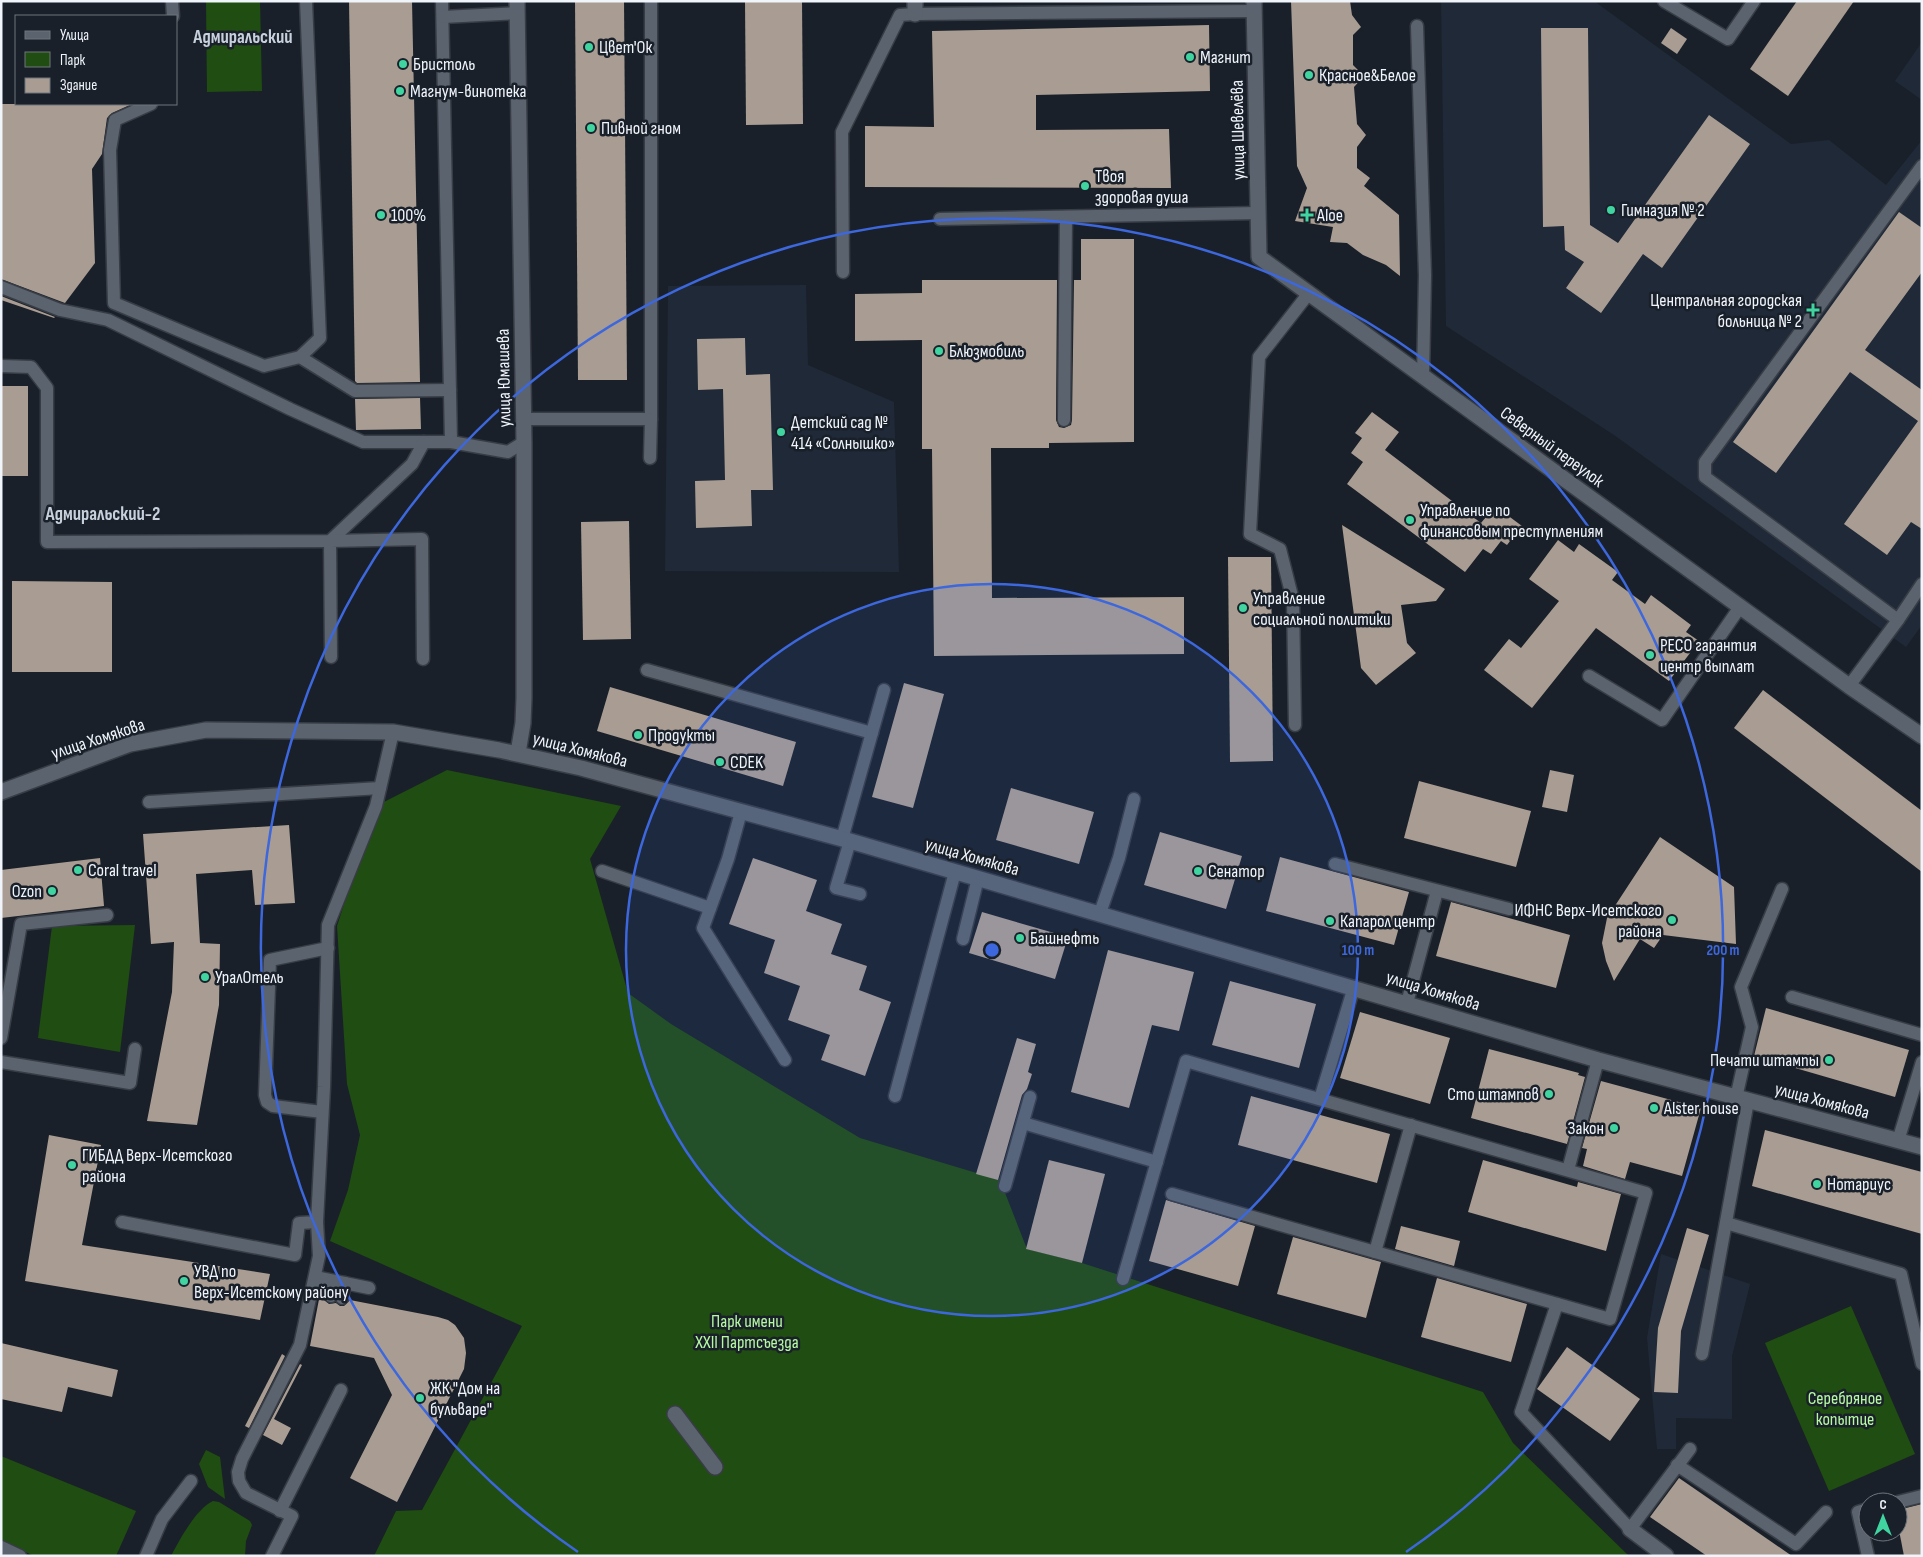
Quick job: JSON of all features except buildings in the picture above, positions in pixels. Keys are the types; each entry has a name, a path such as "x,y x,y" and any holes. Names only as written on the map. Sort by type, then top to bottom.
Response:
{"street":[{"name":"улица Шевелёва","path":"1254,6 1259,257"},
{"name":"улица Юмашева","path":"518,7 524,442 524,698 523,723 518,753"},
{"name":"Северный переулок","path":"1259,257 1849,686 1922,736"},
{"name":"улица Хомякова","path":"1,792 130,744 206,730 393,732 518,753 581,768 846,840 1354,987 1598,1060 1922,1147"},
{"path":"675,1414 715,1467"},
{"path":"1630,1529 1666,1556"}],"lane":[{"path":"172,1 173,15"},
{"path":"149,105 115,120 110,150 114,303 264,366 300,356 320,338 306,1"},
{"path":"442,1 451,442"},
{"path":"650,458 652,1"},
{"path":"1664,1 1728,39 1754,1"},
{"path":"844,272 842,132 900,16 915,8 1254,6"},
{"path":"443,17 518,7"},
{"path":"1417,26 1425,275 1424,377"},
{"path":"1898,620 1705,478 1705,462 1922,166"},
{"path":"940,219 1258,213"},
{"path":"1064,420 1066,217"},
{"path":"1,287 60,310 108,320 290,410 363,442 451,442 508,452 524,442"},
{"path":"1294,724 1293,600 1280,549 1250,534 1259,356 1309,294"},
{"path":"300,356 355,391 450,390"},
{"path":"1,366 30,367 47,388 47,542 422,539 423,659"},
{"path":"523,419 651,419"},
{"path":"331,656 330,540 412,464 424,442"},
{"path":"1849,686 1922,584"},
{"path":"1589,676 1662,720 1740,607"},
{"path":"647,670 872,734"},
{"path":"860,894 836,888 846,840 884,690"},
{"path":"272,1556 292,1516 246,1493 239,1481 238,1472 242,1459 300,1345 319,1256 316,1222 322,1112 328,925 376,806 393,732"},
{"path":"149,802 380,788"},
{"path":"1100,913 1119,858 1134,799"},
{"path":"741,812 728,859 703,928 786,1060"},
{"path":"1335,864 1509,908"},
{"path":"602,871 710,908"},
{"path":"895,1096 954,872"},
{"path":"963,939 978,878"},
{"path":"1702,1354 1726,1223 1752,1027 1741,987 1782,889"},
{"path":"1407,1003 1437,891"},
{"path":"1,1038 21,924 107,915"},
{"path":"322,1112 273,1106 268,1102 265,1095 270,960 328,948"},
{"path":"1320,1099 1354,987"},
{"path":"1792,997 1922,1035"},
{"path":"1,1062 130,1083 135,1049"},
{"path":"1568,1170 1598,1060"},
{"path":"1123,1279 1186,1061 1646,1193 1610,1319 1172,1194"},
{"path":"1898,1141 1922,1062"},
{"path":"1005,1186 1030,1097"},
{"path":"1023,1123 1157,1162"},
{"path":"1375,1252 1411,1126"},
{"path":"122,1222 295,1255 299,1223 316,1222"},
{"path":"1726,1223 1901,1274 1922,1364"},
{"path":"314,1277 369,1288"},
{"path":"336,1297 339,1282"},
{"path":"1557,1304 1521,1412 1630,1529 1690,1449"},
{"path":"280,1510 341,1390"},
{"path":"1677,1465 1796,1544 1826,1512"},
{"path":"146,1556 162,1519 191,1481"},
{"path":"1908,1500 1922,1496"},
{"path":"1865,1542 1868,1556"},
{"path":"1,1547 20,1556"}],"shaded area":[{"path":"1441,1 1594,1 1791,144 1829,140 1886,185 1922,140 1922,625 1906,647 1614,435 1446,326"},
{"path":"1922,42 1922,100 1895,81"},
{"name":"Детский сад № 414 «Солнышко»","path":"806,285 808,365 894,402 899,572 665,571 668,286"},
{"path":"1661,1254 1750,1284 1732,1356 1732,1419 1676,1418 1676,1449 1657,1449 1647,1338"}],"green space":[{"path":"206,1 260,1 262,91 207,92"},
{"name":"Парк имени XXII Партсъезда","path":"447,770 621,806 590,859 628,993 671,1024 860,1138 1000,1180 1027,1249 1082,1263 1483,1392 1513,1443 1629,1556 374,1556 396,1511 422,1510 522,1326 330,1241 348,1190 360,1135 347,1084 337,926 376,806"},
{"path":"135,925 120,1052 38,1038 52,926"},
{"name":"Серебряное копытце","path":"1851,1306 1915,1454 1829,1491 1765,1343"},
{"path":"206,1450 220,1457 225,1499 208,1487 199,1464"},
{"path":"1,1456 136,1511 116,1556 34,1556 1,1540"},
{"path":"213,1501 219,1502 250,1521 252,1525 246,1541 245,1556 171,1556 195,1517"}],"place":[{"name":"Цвет'Ок","path":"589,47"},
{"name":"Магнит","path":"1190,57"},
{"name":"Бристоль","path":"403,64"},
{"name":"Красное&Белое","path":"1309,75"},
{"name":"Магнум-винотека","path":"400,91"},
{"name":"Пивной гном","path":"591,128"},
{"name":"Твоя здоровая душа","path":"1085,186"},
{"name":"Гимназия № 2","path":"1611,210"},
{"name":"100%","path":"381,215"},
{"name":"Aloe","path":"1307,215"},
{"name":"Центральная городская больница № 2","path":"1813,310"},
{"name":"Блюзмобиль","path":"939,351"},
{"name":"Детский сад № 414 «Солнышко»","path":"781,432"},
{"name":"Управление по финансовым преступлениям","path":"1410,520"},
{"name":"Управление социальной политики","path":"1243,608"},
{"name":"РЕСО гарантия центр выплат","path":"1650,655"},
{"name":"Продукты","path":"638,735"},
{"name":"CDEK","path":"720,762"},
{"name":"Coral travel","path":"78,870"},
{"name":"Сенатор","path":"1198,871"},
{"name":"Ozon","path":"52,891"},
{"name":"ИФНС Верх-Исетского района","path":"1672,920"},
{"name":"Капарол центр","path":"1330,921"},
{"name":"Башнефть","path":"1020,938"},
{"name":"УралОтель","path":"205,977"},
{"name":"Печати штампы","path":"1829,1060"},
{"name":"Сто штампов","path":"1549,1094"},
{"name":"Alster house","path":"1654,1108"},
{"name":"Закон","path":"1614,1128"},
{"name":"ГИБДД Верх-Исетского района","path":"72,1165"},
{"name":"Нотариус","path":"1817,1184"},
{"name":"УВД по Верх-Исетскому району","path":"184,1281"},
{"name":"ЖК \"Дом на бульваре\"","path":"420,1398"}],"district":[{"name":"Адмиральский","path":"243,37"},
{"name":"Адмиральский-2","path":"103,514"}]}
